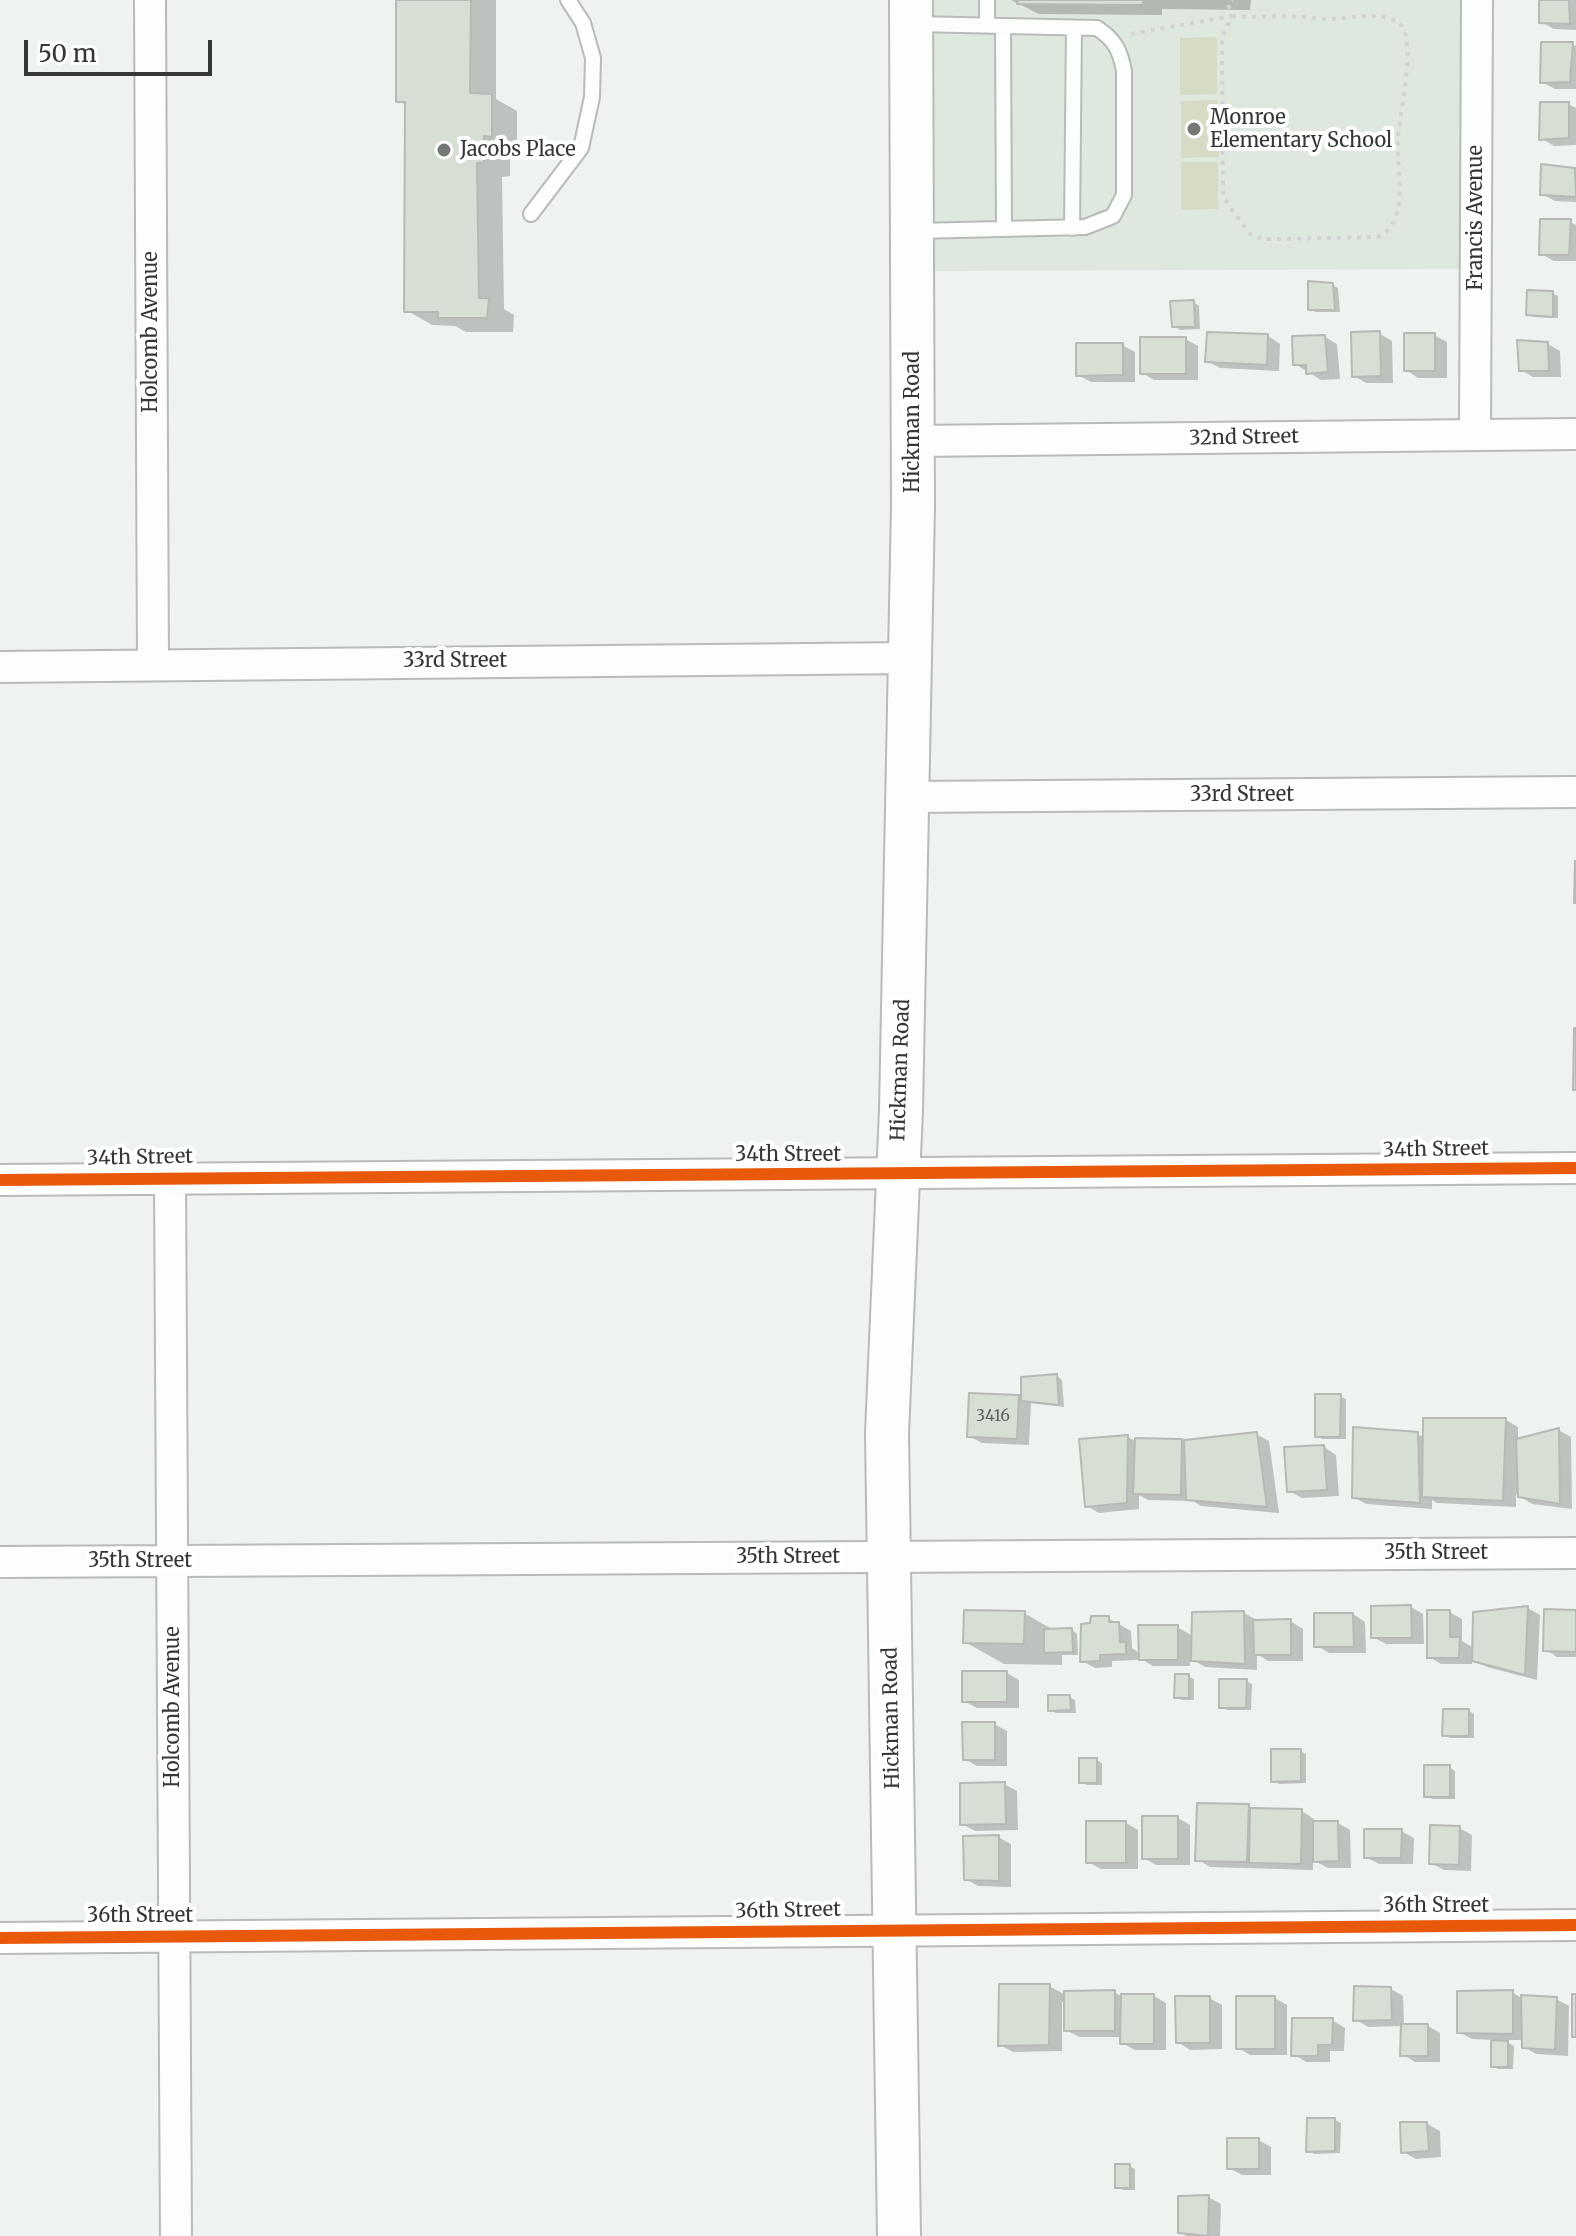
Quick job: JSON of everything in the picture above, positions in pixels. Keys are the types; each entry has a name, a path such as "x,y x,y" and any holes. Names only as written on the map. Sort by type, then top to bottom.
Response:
{"main road":[{"name":"Hickman Road","path":"899,2236 887,1433 898,1175 910,658 913,441 911,12"}],"street":[{"name":"Holcomb Avenue","path":"150,0 153,664"},
{"name":"Francis Avenue","path":"1475,435 1477,0"},
{"name":"32nd Street","path":"913,441 1576,434"},
{"name":"33rd Street","path":"0,667 910,658"},
{"name":"33rd Street","path":"907,797 1576,792"},
{"name":"34th Street","path":"0,1180 1576,1168"},
{"name":"Holcomb Avenue","path":"170,1178 176,2236"},
{"name":"35th Street","path":"0,1562 1576,1553"},
{"name":"36th Street","path":"0,1938 1576,1925"}],"lane":[{"path":"531,214 581,148 592,97 593,58 583,23 568,0"},
{"path":"987,0 987,25"},
{"path":"911,12 987,25 1097,28 1121,50 1124,71 1124,195 1113,216 1085,227 1072,228 912,231"},
{"path":"1003,26 1004,229"},
{"path":"1072,228 1074,28"}],"path":[{"path":"1110,37 1232,16 1328,20 1354,16 1379,17 1400,23 1406,33 1407,50 1398,137 1399,197 1397,212 1388,231 1377,237 1263,239 1250,234 1223,197 1222,38 1232,16 1228,4 1232,0"}],"shaded area":[{"name":"Monroe Elementary School","path":"911,0 1477,0 1476,269 912,271"}],"green space":[{"path":"1217,37 1217,94 1180,95 1180,38"},
{"path":"1218,100 1219,157 1181,158 1181,101"},
{"path":"1181,162 1218,162 1218,209 1181,210"}],"building":[{"name":"Jacobs Place","path":"396,0 471,0 470,93 492,94 492,137 484,136 484,162 477,163 479,298 489,298 487,318 438,318 438,312 404,312 405,102 396,102"},
{"path":"1018,0 1143,0 1143,5 1017,4"},
{"path":"1539,0 1569,0 1570,24 1539,23"},
{"path":"1541,42 1573,42 1570,82 1540,83"},
{"path":"1540,102 1569,102 1569,138 1539,140"},
{"path":"1541,164 1575,168 1576,197 1540,195"},
{"path":"1540,219 1571,219 1569,255 1539,255"},
{"path":"1308,281 1333,283 1335,310 1308,310"},
{"path":"1527,290 1553,291 1553,317 1526,315"},
{"path":"1194,300 1195,327 1172,327 1170,301"},
{"path":"1380,331 1381,376 1352,377 1351,332"},
{"path":"1207,332 1268,334 1267,365 1205,362"},
{"path":"1404,333 1435,333 1435,371 1404,371"},
{"path":"1325,335 1328,372 1306,374 1306,365 1293,365 1292,336"},
{"path":"1140,337 1186,337 1186,374 1140,374"},
{"path":"1517,340 1548,342 1549,371 1519,371"},
{"path":"1076,343 1123,343 1123,375 1076,376"},
{"path":"1575,861 1576,903 1574,903"},
{"path":"1576,1028 1576,1090 1573,1090"},
{"path":"1057,1374 1059,1405 1021,1401 1021,1377"},
{"path":"969,1393 1019,1395 1017,1439 967,1437"},
{"path":"1315,1394 1341,1394 1340,1437 1315,1437"},
{"path":"1423,1418 1506,1418 1503,1501 1422,1497"},
{"path":"1353,1427 1418,1432 1420,1503 1352,1498"},
{"path":"1559,1428 1560,1504 1518,1497 1516,1439"},
{"path":"1257,1432 1267,1507 1186,1500 1184,1440"},
{"path":"1128,1435 1127,1503 1085,1507 1079,1439"},
{"path":"1135,1438 1182,1439 1181,1495 1133,1494"},
{"path":"1324,1445 1327,1490 1287,1492 1284,1447"},
{"path":"1411,1605 1412,1638 1371,1638 1371,1606"},
{"path":"1528,1606 1525,1675 1472,1661 1473,1612"},
{"path":"1544,1609 1576,1610 1576,1652 1543,1651"},
{"path":"964,1610 1025,1611 1024,1644 963,1643"},
{"path":"1427,1610 1450,1610 1450,1637 1460,1637 1459,1658 1427,1658"},
{"path":"1244,1611 1245,1664 1191,1661 1192,1612"},
{"path":"1314,1613 1353,1613 1354,1647 1314,1647"},
{"path":"1091,1616 1109,1616 1109,1622 1119,1622 1120,1642 1126,1642 1126,1654 1100,1655 1100,1661 1080,1662 1081,1624 1090,1623"},
{"path":"1291,1619 1291,1655 1254,1655 1253,1620"},
{"path":"1138,1625 1178,1625 1178,1660 1139,1660"},
{"path":"1072,1628 1073,1652 1044,1653 1044,1629"},
{"path":"962,1671 1007,1671 1007,1702 962,1702"},
{"path":"1175,1674 1189,1674 1189,1698 1174,1698"},
{"path":"1219,1679 1247,1679 1246,1708 1219,1708"},
{"path":"1048,1695 1070,1695 1071,1710 1048,1711"},
{"path":"1443,1709 1469,1709 1469,1736 1442,1736"},
{"path":"962,1722 995,1722 995,1760 963,1760"},
{"path":"1271,1749 1301,1749 1301,1781 1271,1782"},
{"path":"1079,1758 1097,1758 1097,1783 1079,1783"},
{"path":"1424,1765 1450,1765 1450,1797 1424,1797"},
{"path":"1005,1782 1006,1824 960,1825 960,1783"},
{"path":"1197,1803 1249,1804 1247,1862 1195,1861"},
{"path":"1250,1808 1302,1809 1301,1864 1249,1863"},
{"path":"1142,1816 1178,1816 1178,1859 1142,1859"},
{"path":"1086,1821 1126,1821 1126,1863 1086,1863"},
{"path":"1313,1821 1338,1821 1339,1861 1313,1862"},
{"path":"1430,1825 1460,1826 1459,1865 1429,1864"},
{"path":"1364,1829 1402,1829 1401,1858 1364,1858"},
{"path":"999,1835 999,1881 964,1880 963,1836"},
{"path":"999,1984 1050,1984 1049,2045 998,2046"},
{"path":"1354,1986 1391,1987 1392,2020 1353,2021"},
{"path":"1115,1990 1115,2031 1064,2031 1064,1991"},
{"path":"1513,1990 1513,2034 1457,2033 1457,1991"},
{"path":"1121,1994 1154,1994 1154,2044 1120,2044"},
{"path":"1572,1994 1576,1994 1576,2037 1572,2037"},
{"path":"1521,1995 1557,1997 1555,2050 1522,2048"},
{"path":"1175,1996 1210,1996 1210,2043 1176,2043"},
{"path":"1236,1996 1275,1996 1275,2049 1236,2049"},
{"path":"1292,2018 1333,2018 1332,2045 1318,2045 1318,2056 1291,2056"},
{"path":"1401,2024 1428,2024 1428,2056 1400,2056"},
{"path":"1491,2040 1508,2041 1508,2067 1491,2067"},
{"path":"1307,2118 1335,2118 1335,2151 1306,2152"},
{"path":"1400,2122 1427,2122 1429,2151 1401,2153"},
{"path":"1227,2138 1259,2138 1259,2169 1227,2169"},
{"path":"1115,2164 1130,2164 1130,2188 1115,2188"},
{"path":"1209,2195 1208,2236 1178,2233 1178,2196"}],"cycle path":[{"path":"0,1180 1576,1168"},
{"path":"0,1938 1576,1925"}],"place":[{"name":"Monroe Elementary School","path":"1194,129"},
{"name":"Jacobs Place","path":"444,150"}]}
